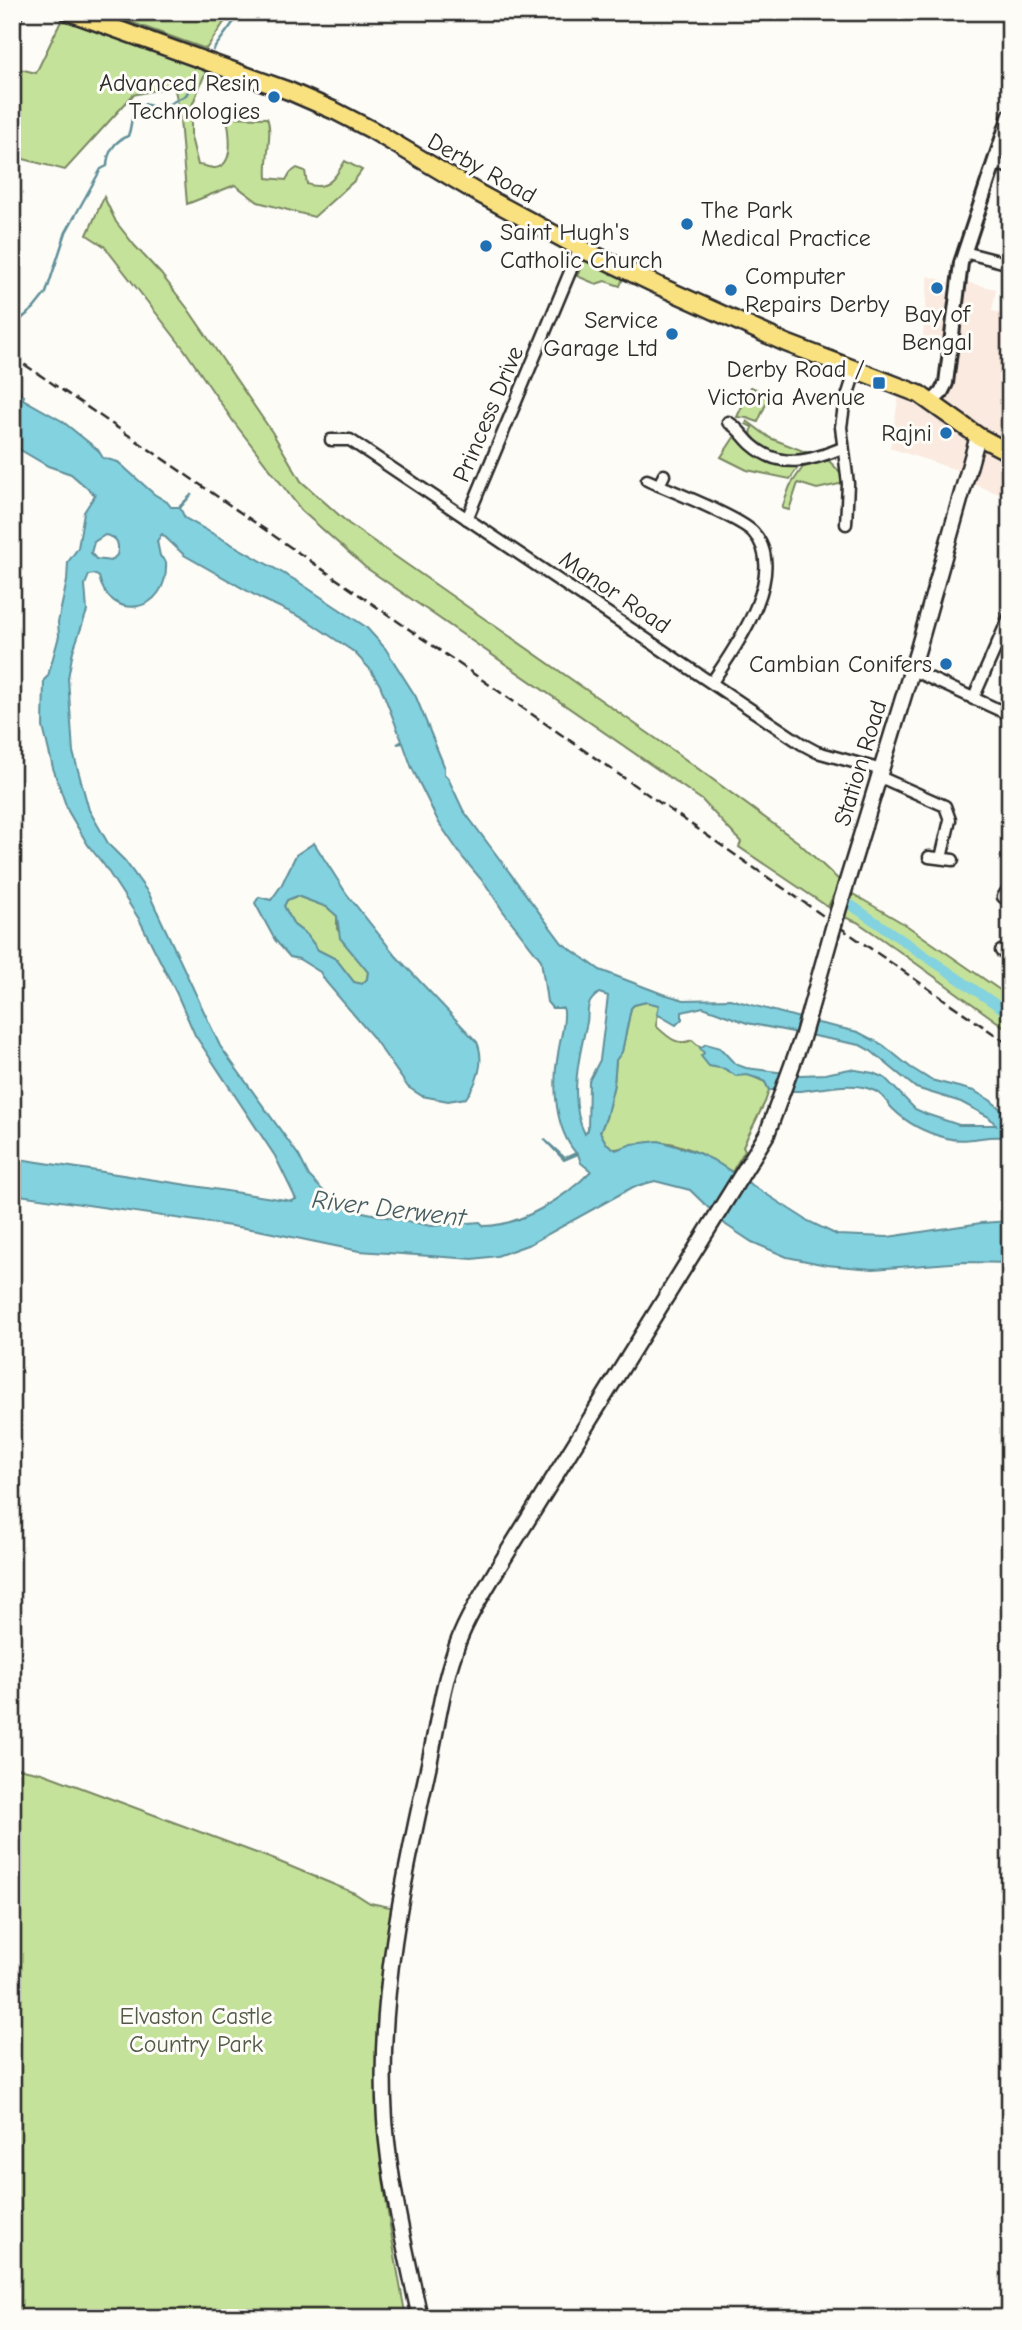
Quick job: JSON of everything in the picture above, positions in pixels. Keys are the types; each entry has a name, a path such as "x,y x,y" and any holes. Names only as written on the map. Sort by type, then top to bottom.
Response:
{"main road":[{"name":"Derby Road","path":"69,12 163,48 289,91 335,111 580,248 786,343 912,391 932,402 978,436 1010,453"},
{"name":"Station Road","path":"420,2318 388,2152 384,2088 385,2043 392,1967 410,1856 450,1665 465,1626 496,1571 771,1126 810,1013 978,436"}],"street":[{"path":"12,28 17,12"},
{"path":"932,402 941,393 947,378 957,284 964,252 1010,116"},
{"path":"994,163 1010,168"},
{"name":"Princess Drive","path":"467,519 580,248"},
{"path":"964,252 1010,264"},
{"path":"846,524 848,485 841,427 856,369"},
{"path":"728,422 737,427 759,451 777,459 804,462 842,448"},
{"name":"Manor Road","path":"331,440 349,440 811,749 881,773 945,806 950,820 941,858"},
{"path":"659,485 664,475"},
{"path":"647,480 745,525 764,553 764,568 755,613 712,682"},
{"path":"972,699 1010,615"},
{"path":"912,670 1010,715"},
{"path":"929,857 953,860"},
{"path":"1003,897 1010,886"}],"shaded area":[{"path":"928,276 951,283 969,283 996,289 992,311 1010,315 1010,498 973,484 963,472 890,448 900,389 924,400 945,371 948,338 923,336"}],"green space":[{"path":"102,12 231,12 206,49"},
{"path":"63,17 206,71 191,108 191,137 198,165 215,168 226,161 230,147 227,117 267,118 267,178 286,180 297,168 305,171 307,184 321,186 330,181 345,161 362,170 354,181 314,217 258,202 235,185 187,204 179,108 174,86 133,95 65,170 12,156 12,67 36,73"},
{"path":"104,197 116,222 188,309 272,432 301,481 349,524 678,754 798,842 840,881 828,907 739,847 741,842 702,800 365,567 302,511 233,421 184,349 104,246 87,235"},
{"path":"584,261 624,276 620,286 605,281 596,284 577,276"},
{"path":"751,387 770,395 758,422 737,417"},
{"path":"747,421 770,438 806,452 804,457 782,454 763,447 751,437 752,427 746,424"},
{"path":"737,433 764,457 799,466 790,479 747,470 721,457"},
{"path":"828,460 842,474 844,483 817,489 798,483 789,510 782,508 790,486 803,467"},
{"path":"853,894 906,925 1010,997 1010,1031 882,939 857,922 844,917"},
{"path":"297,896 327,907 337,916 337,929 368,972 362,985 354,982 336,959 318,950 307,935 294,925 284,906 287,900"},
{"path":"646,1002 659,1005 656,1026 668,1037 682,1042 692,1040 725,1069 765,1082 769,1090 765,1102 743,1146 745,1150 732,1172 672,1143 651,1142 614,1149 606,1143 600,1132 606,1118 614,1084 616,1060 622,1051 631,1008"},
{"name":"Elvaston Castle Country Park","path":"12,1767 42,1773 275,1860 354,1893 370,1903 395,1908 380,2018 378,2113 386,2201 406,2318 12,2318"}],"water":[{"path":"14,369 23,399 62,421 98,450 103,458 118,462 171,507 179,507 192,494 180,508 185,518 297,581 366,627 385,648 416,697 444,766 444,774 463,810 562,943 600,970 660,993 684,1000 730,999 858,1032 883,1045 931,1080 974,1091 1010,1117 1010,1138 954,1140 912,1124 899,1115 881,1095 866,1088 838,1086 801,1091 769,1090 760,1079 747,1075 736,1076 725,1069 709,1066 701,1056 704,1053 700,1048 706,1044 720,1048 735,1064 746,1068 801,1075 850,1069 873,1073 885,1078 915,1109 926,1114 959,1125 996,1125 989,1117 961,1102 916,1088 860,1045 747,1023 703,1007 682,1012 682,1019 676,1025 657,1014 659,1005 646,1002 631,1008 622,1052 616,1060 614,1084 600,1132 606,1143 616,1150 632,1144 659,1141 696,1152 713,1160 808,1221 837,1235 888,1237 1010,1221 1010,1263 964,1262 873,1269 826,1265 787,1257 752,1242 726,1225 690,1190 655,1181 633,1187 530,1244 497,1256 473,1259 359,1251 258,1230 12,1194 12,1158 292,1201 296,1199 275,1156 195,1035 139,919 68,811 53,768 43,727 44,680 48,676 59,636 58,622 67,581 68,562 78,548 84,512 95,495 71,474 48,466 12,445 12,393 18,393","holes":["162,534 184,555 260,598 305,619 354,652 380,685 402,741 397,744 403,743 439,823 541,960 547,1002 552,1008 563,1008 563,1027 555,1079 557,1106 563,1132 576,1153 565,1158 544,1139 564,1160 578,1154 581,1163 591,1171 556,1200 513,1221 484,1226 480,1222 431,1226 358,1211 329,1197 309,1176 299,1156 220,1046 149,894 125,861 109,845 89,810 73,752 68,678 73,651 87,611 85,585 89,575 94,574 99,577 105,591 114,601 125,606 149,602 158,593 164,580 166,562 160,556 157,541","105,535 115,539 118,544 117,555 111,561 96,559 91,553 94,542","599,993 608,996 600,1060 589,1081 588,1130 585,1134 577,1108 576,1093 588,1007"]},
{"path":"314,843 346,893 396,956 477,1042 479,1071 466,1098 448,1101 422,1096 408,1087 372,1036 320,972 299,959 290,957 275,940 255,903 259,897 271,900 296,855","holes":["297,896 327,907 337,916 340,938 368,972 367,979 362,984 354,982 336,959 318,950 307,935 294,925 284,906 287,900"]}],"waterway":[{"path":"213,50 241,12"},
{"path":"12,327 34,308 46,293 66,232 101,169 107,166 108,156 113,148 128,136 136,111 145,104 160,109 186,95 194,82"},
{"path":"851,905 1010,1014"}],"railway":[{"path":"12,356 1010,1045"}],"place":[{"name":"Advanced Resin Technologies","path":"274,97"},
{"name":"The Park Medical Practice","path":"687,224"},
{"name":"Saint Hugh's Catholic Church","path":"486,246"},
{"name":"Bay of Bengal","path":"937,288"},
{"name":"Computer Repairs Derby","path":"731,290"},
{"name":"Service Garage Ltd","path":"672,334"},
{"name":"Derby Road / Victoria Avenue","path":"879,383"},
{"name":"Rajni","path":"946,433"},
{"name":"Cambian Conifers","path":"946,664"}],"water label":[{"name":"River Derwent","path":"389,1208"}]}
